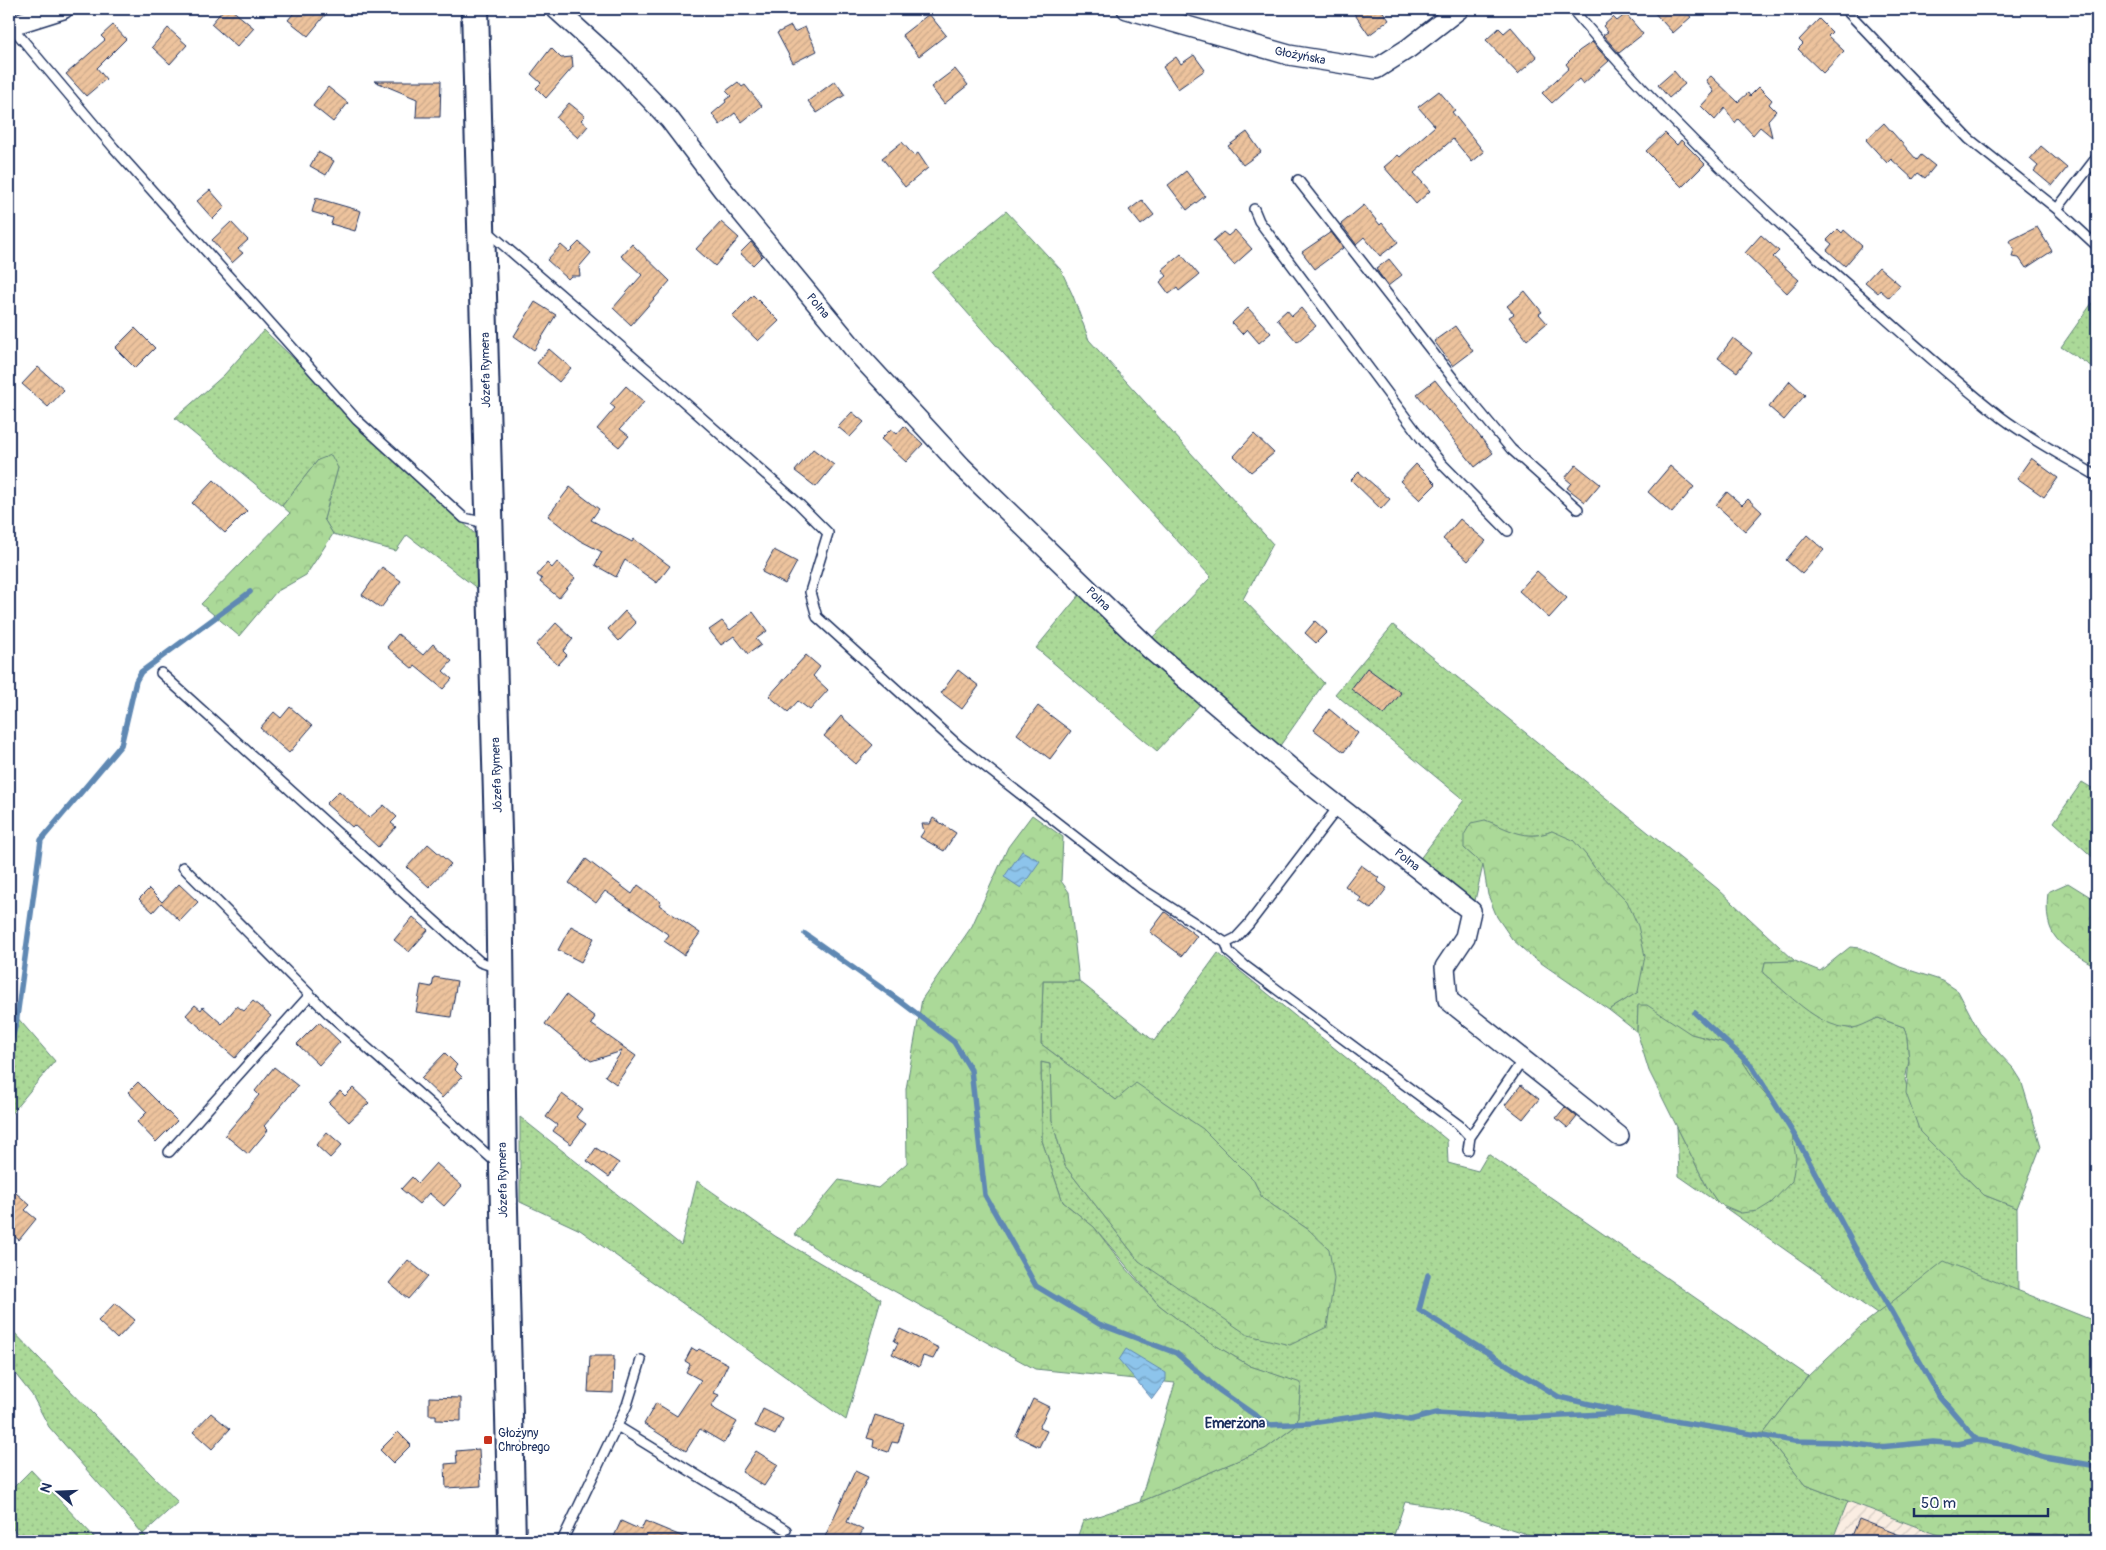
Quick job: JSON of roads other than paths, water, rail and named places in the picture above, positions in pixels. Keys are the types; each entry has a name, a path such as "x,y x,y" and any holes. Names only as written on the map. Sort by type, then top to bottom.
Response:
{"street":[{"path":"10,26 63,9"},
{"name":"Józefa Rymera","path":"475,9 490,523 512,1541"},
{"name":"Polna","path":"556,9 618,66 670,120 723,190 859,355 961,466 1150,649 1338,806 1472,911 1465,937 1445,967 1448,1000 1522,1061 1619,1136"},
{"name":"Głożyńska","path":"1127,9 1290,55 1376,70 1409,48 1459,9"}],"lane":[{"path":"1572,9 1624,69 1693,140 1806,247 1872,306 2002,418 2097,476"},
{"path":"1845,9 1969,139 2056,209 2097,246"},
{"path":"10,26 114,148 357,420 464,518 490,523"},
{"path":"2056,209 2097,157"},
{"path":"1298,180 1466,395 1511,449 1578,509"},
{"path":"1254,209 1259,221 1421,438 1442,464 1508,531"},
{"path":"482,227 656,376 798,503 828,533 810,592 817,617 959,746 1142,889 1226,943 1229,952 1244,965 1459,1125 1470,1137"},
{"path":"161,673 480,962 500,968"},
{"path":"1226,943 1236,938 1248,925 1338,806"},
{"path":"183,867 310,994 503,1168"},
{"path":"169,1152 310,994"},
{"path":"1468,1150 1470,1137 1522,1061"},
{"path":"562,1541 627,1405 641,1360"},
{"path":"617,1426 786,1530"}],"water":[{"path":"1022,851 1040,861 1021,888 1004,877"},
{"path":"1126,1349 1166,1373 1166,1380 1152,1399 1119,1360"}],"waterway":[{"path":"9,1048 16,1024 41,840 121,745 136,681 141,672 250,592"},
{"path":"805,934 900,1001 954,1042 971,1070 985,1195 1036,1286 1099,1324 1176,1353 1219,1390 1269,1425 1311,1423 1375,1414 1410,1420 1437,1413 1517,1418 1626,1413 1794,1441 1840,1442 1879,1447 1933,1442 1958,1444 1977,1440 2007,1445 2044,1457 2097,1466"},
{"path":"1695,1013 1751,1065 1798,1141 1859,1255 1940,1397 1977,1440"},
{"path":"1428,1275 1419,1310 1559,1397 1620,1411"}],"place":[{"name":"Głożyny Chrobrego","path":"488,1440"}],"district":[{"name":"Emerżona","path":"1235,1423"}]}
